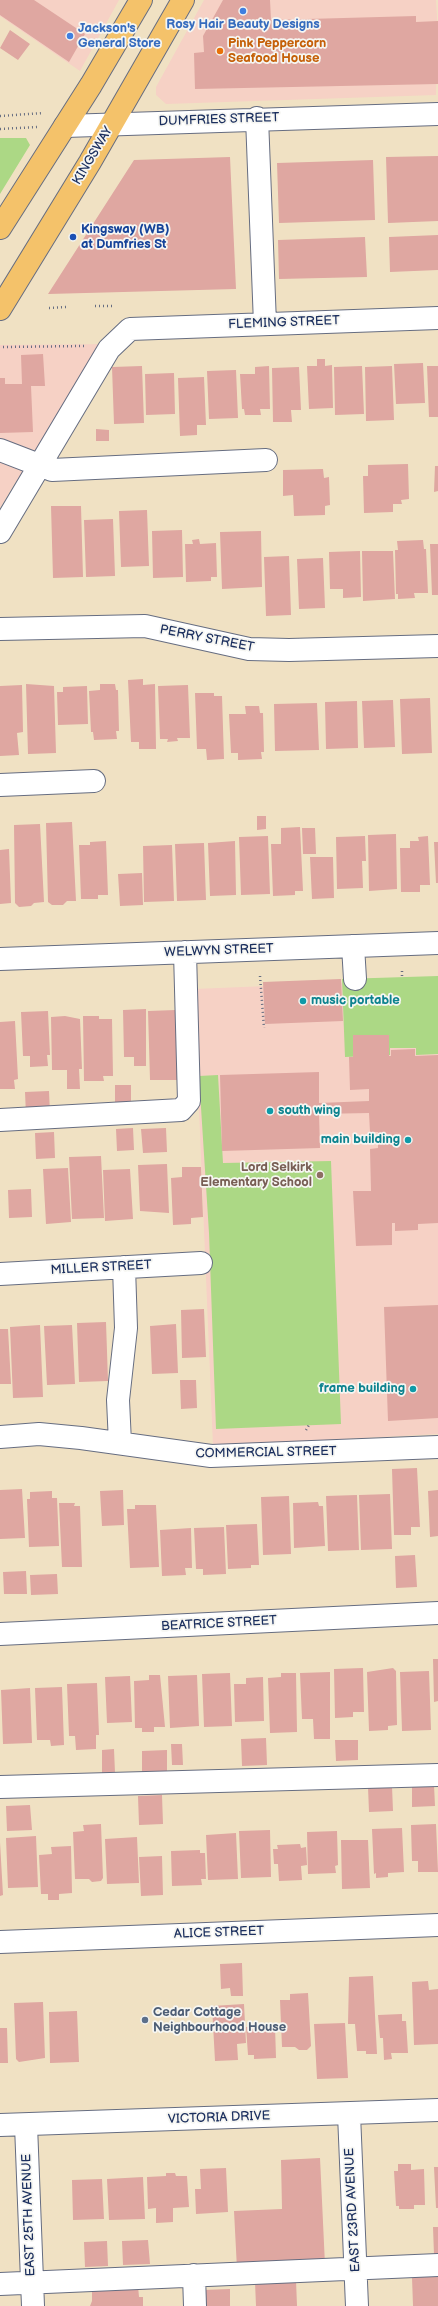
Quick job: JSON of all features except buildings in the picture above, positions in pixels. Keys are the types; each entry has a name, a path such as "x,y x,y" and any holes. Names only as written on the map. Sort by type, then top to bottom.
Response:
{"main road":[{"path":"0,228 65,126 141,0"},
{"name":"KINGSWAY","path":"0,310 112,124 183,0"}],"street":[{"name":"DUMFRIES STREET","path":"65,126 257,118 438,114"},
{"path":"257,118 265,324"},
{"name":"FLEMING STREET","path":"109,350 130,329 438,318"},
{"path":"0,532 109,350"},
{"path":"0,450 52,470 266,460"},
{"name":"PERRY STREET","path":"0,629 145,626 257,649 288,650 438,646"},
{"path":"0,786 94,781"},
{"name":"WELWYN STREET","path":"0,959 438,943"},
{"path":"353,946 355,979"},
{"path":"0,1120 181,1110 190,1101 185,952"},
{"name":"MILLER STREET","path":"0,1274 201,1263"},
{"path":"120,1444 118,1400 126,1328 124,1267"},
{"name":"COMMERCIAL STREET","path":"0,1437 39,1434 211,1456 438,1447"},
{"name":"BEATRICE STREET","path":"0,1634 438,1613"},
{"path":"0,1787 438,1775"},
{"name":"ALICE STREET","path":"0,1942 438,1925"},
{"name":"VICTORIA DRIVE","path":"0,2125 438,2110"},
{"name":"EAST 23RD AVENUE","path":"349,2114 357,2306"},
{"name":"EAST 25TH AVENUE","path":"26,2125 33,2306"},
{"path":"0,2284 194,2274 438,2265"},
{"path":"194,2274 195,2306"}],"path":[{"path":"0,116 43,113"},
{"path":"0,129 65,126"},
{"path":"95,306 113,306"},
{"path":"49,308 66,307"},
{"path":"3,347 99,346 109,350"},
{"path":"402,971 402,977"},
{"path":"260,976 264,1028"}],"shaded area":[{"path":"0,0 119,0 80,71 0,16"},
{"path":"204,0 436,0 438,36 436,95 166,104 156,95 156,87"},
{"path":"115,344 15,483 0,508 0,345"},
{"name":"Lord Selkirk Elementary School","path":"438,979 438,1434 213,1446 194,989"}],"green space":[{"path":"0,138 26,138 30,145 0,194"},
{"path":"438,976 438,1054 416,1055 416,1048 390,1048 390,1055 345,1057 342,979"},
{"path":"218,1075 223,1163 331,1161 341,1424 216,1429 209,1233 199,1076"}],"place":[{"name":"Rosy Hair Beauty Designs","path":"243,11"},
{"name":"Jackson's General Store","path":"70,36"},
{"name":"Pink Peppercorn Seafood House","path":"220,51"},
{"name":"Kingsway (WB) at Dumfries St","path":"73,237"},
{"name":"music portable","path":"303,1001"},
{"name":"south wing","path":"270,1111"},
{"name":"main building","path":"408,1140"},
{"name":"Lord Selkirk Elementary School","path":"320,1175"},
{"name":"frame building","path":"413,1389"},
{"name":"Cedar Cottage Neighbourhood House","path":"145,2020"}]}
